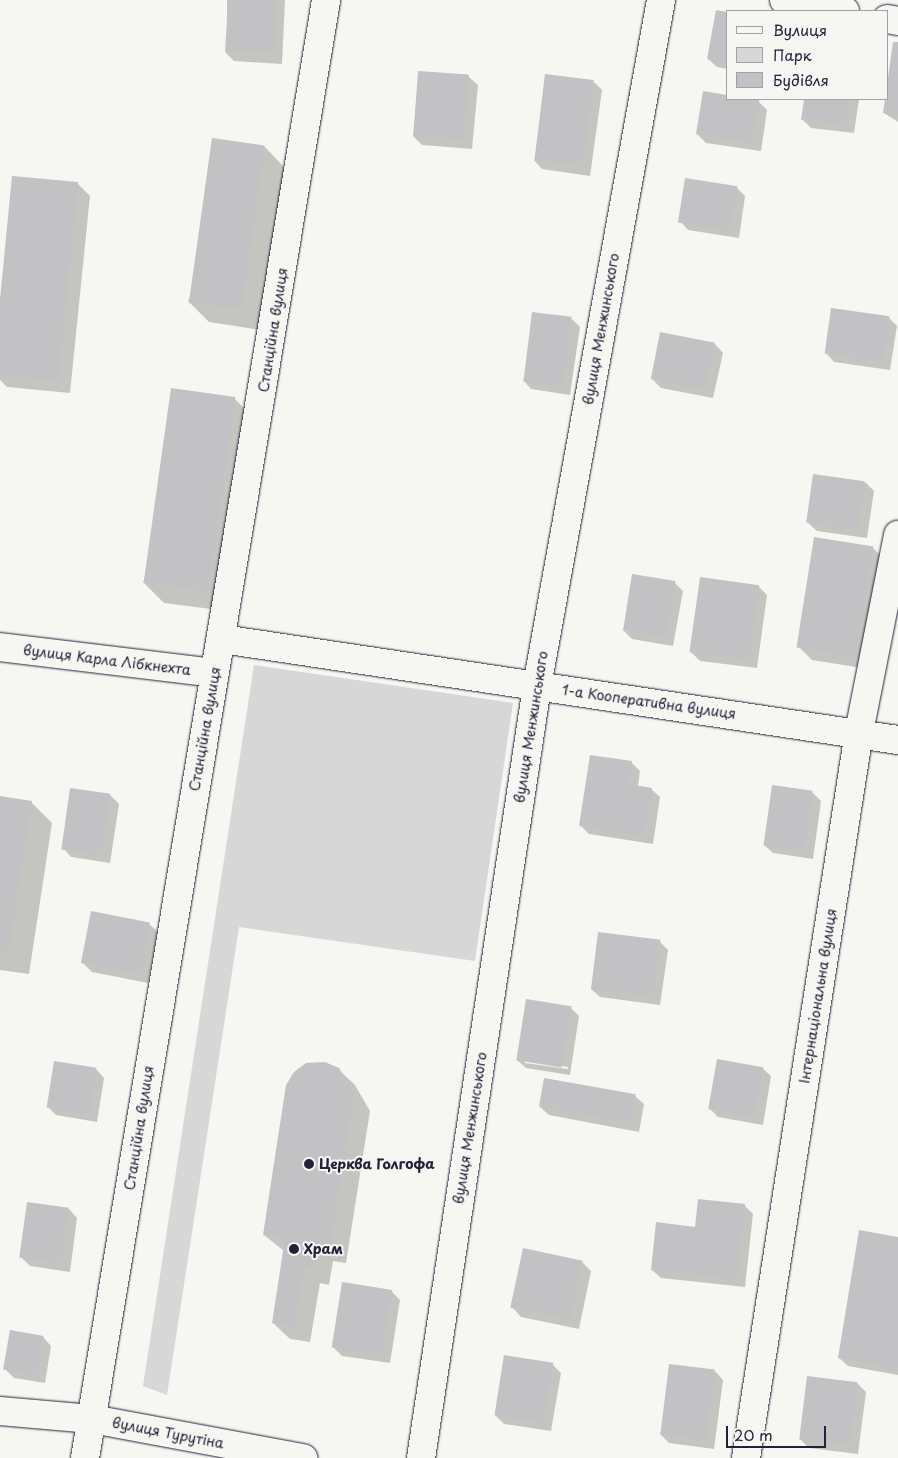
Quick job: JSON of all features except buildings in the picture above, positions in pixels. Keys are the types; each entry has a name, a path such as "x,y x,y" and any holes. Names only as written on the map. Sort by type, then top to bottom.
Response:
{"street":[{"name":"Станційна вулиця","path":"85,1458 214,673 222,639 326,0"},
{"name":"вулиця Менжинського","path":"421,1458 537,686 661,0"},
{"path":"784,0 839,10"},
{"name":"Інтернаціональна вулиця","path":"746,1458 859,732 898,535"},
{"name":"1-а Кооперативна вулиця","path":"222,639 859,732 898,740"},
{"name":"вулиця Карла Лібкнехта","path":"0,647 214,673"},
{"name":"вулиця Турутіна","path":"0,1411 92,1419 303,1458"}],"green space":[{"path":"254,665 513,703 475,961 239,927 167,1395 143,1386"}],"place":[{"name":"Церква Голгофа","path":"309,1164"},
{"name":"Храм","path":"294,1249"}]}
